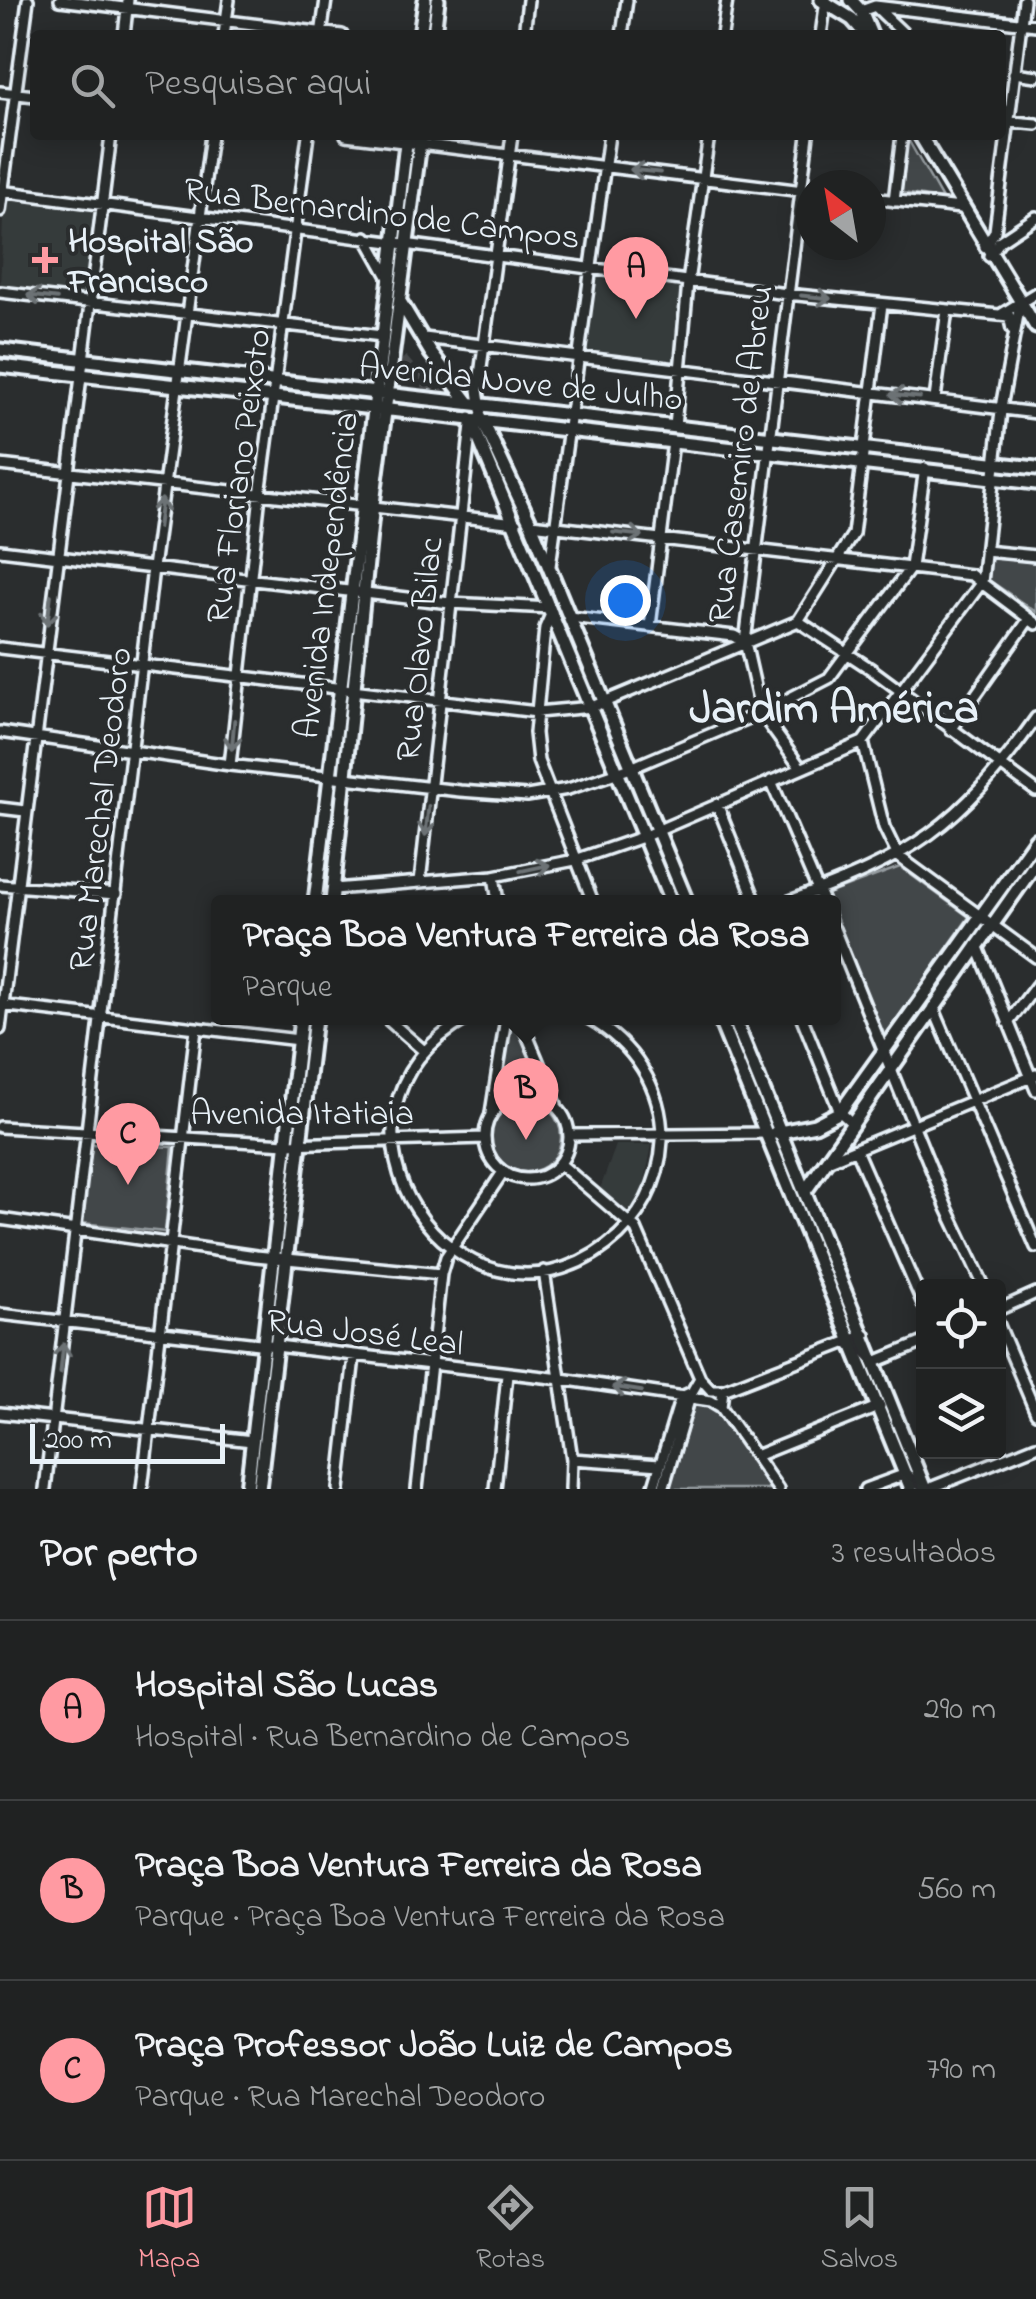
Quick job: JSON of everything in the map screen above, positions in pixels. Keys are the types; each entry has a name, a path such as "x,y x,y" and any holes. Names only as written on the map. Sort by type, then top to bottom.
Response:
{"main road":[{"path":"421,30 425,0"},
{"path":"435,30 438,0"},
{"path":"824,0 856,15"},
{"path":"851,0 865,30"},
{"name":"Avenida Independência","path":"316,895 329,777 345,692 380,393 399,299 401,240 413,140"},
{"path":"923,140 987,252 1036,327"},
{"path":"384,330 401,240"},
{"name":"Avenida Independência","path":"380,393 389,279 401,240"},
{"path":"399,299 420,336 474,403 475,420 551,610 598,705"},
{"name":"Avenida Nove de Julho","path":"0,350 1036,468"},
{"name":"Avenida Nove de Julho","path":"0,366 1036,483"},
{"path":"475,420 530,524 570,617 598,705 650,833 670,895"},
{"path":"493,453 547,582 551,610"},
{"name":"Avenida Independência","path":"333,895 345,778 345,692"},
{"path":"650,833 683,895"},
{"path":"806,1190 977,945 986,919 1036,838"},
{"path":"774,1133 815,1125 840,1112 986,919 1036,863"},
{"path":"294,1144 300,1025"},
{"path":"247,1489 262,1347 280,1258 314,1025"},
{"path":"722,1025 774,1133 859,1338 875,1362 926,1489"},
{"path":"736,1025 774,1133 806,1190 911,1489"},
{"path":"259,1489 276,1349 280,1258"}],"street":[{"path":"0,211 28,0"},
{"path":"60,0 128,4 292,30"},
{"path":"225,30 229,0"},
{"path":"322,30 326,0"},
{"path":"525,30 528,0"},
{"path":"623,30 627,0"},
{"path":"723,30 727,0"},
{"path":"822,30 824,0"},
{"path":"1006,116 1024,0"},
{"path":"125,30 128,4"},
{"path":"856,15 874,6 922,5 1036,25"},
{"path":"874,6 900,30"},
{"path":"1014,74 1036,76"},
{"path":"0,92 30,95"},
{"path":"1006,121 1036,124"},
{"path":"0,1029 33,736 110,140"},
{"name":"Rua Marechal Deodoro","path":"45,1489 153,568 211,140"},
{"name":"Rua Floriano Peixoto","path":"230,765 249,579 299,228 308,140"},
{"path":"420,140 796,191"},
{"path":"474,403 511,140"},
{"path":"549,569 609,140"},
{"path":"675,426 689,279 708,140"},
{"name":"Rua Casemiro de Abreu","path":"807,170 808,140"},
{"path":"894,201 901,140"},
{"path":"987,252 995,231 1003,140"},
{"name":"Rua Bernardino de Campos","path":"1,191 401,240 786,294 996,317"},
{"path":"886,200 961,208"},
{"path":"987,252 1036,217"},
{"path":"995,231 1000,241"},
{"path":"366,237 389,279"},
{"name":"Rua Casemiro de Abreu","path":"796,243 775,380 745,642 761,713 800,767"},
{"path":"0,292 286,324 384,330"},
{"path":"996,317 1036,293"},
{"path":"570,617 650,626 734,642 745,642 798,621 854,534 882,304"},
{"path":"339,895 420,882 494,876 575,860 650,833 864,742 982,582 1001,407 1020,304"},
{"path":"935,399 947,310"},
{"path":"996,317 1009,316 1012,331"},
{"path":"420,336 483,349 1036,413"},
{"name":"Rua Olavo Bilac","path":"420,882 460,516 475,420"},
{"path":"650,626 673,442"},
{"path":"0,732 329,777 526,796 547,794 624,770 761,713 829,678 911,567 927,456"},
{"path":"0,465 516,523"},
{"path":"530,524 842,557 971,575 1033,621 952,730"},
{"path":"0,550 450,603 551,610 537,712 538,761 547,794 590,895"},
{"path":"985,550 1036,556"},
{"path":"798,621 1036,791"},
{"path":"0,648 537,712 598,705 734,642"},
{"path":"807,895 898,856 953,819 1002,766 1036,718"},
{"path":"864,742 884,828 898,856 1036,957"},
{"path":"771,780 820,895"},
{"path":"717,804 753,895"},
{"path":"0,808 24,811"},
{"path":"494,876 497,895"},
{"path":"0,885 116,894"},
{"path":"977,945 1036,1090"},
{"path":"841,946 981,1279"},
{"path":"1008,1023 1036,986"},
{"path":"2,1005 299,1040"},
{"path":"933,1007 970,1102 1036,1246"},
{"path":"394,1025 424,1051"},
{"path":"459,1025 424,1051 403,1084 392,1142 399,1179 415,1213 451,1249 480,1264 512,1271 544,1271 583,1260 630,1223 657,1174 662,1136 652,1086 624,1044 601,1025"},
{"path":"505,1025 485,1138 490,1157 503,1172 526,1179 539,1177 559,1164 569,1135 523,1025"},
{"path":"805,1025 840,1112 852,1123"},
{"path":"142,1489 196,1029"},
{"path":"824,1162 1033,1077"},
{"path":"490,1116 509,1099 522,1095 546,1100 556,1107"},
{"name":"Avenida Itatiaia","path":"0,1127 88,1136 294,1144 485,1138"},
{"path":"569,1135 774,1133"},
{"path":"856,1150 916,1288"},
{"path":"559,1164 630,1223 700,1378 710,1390 723,1390 859,1338"},
{"path":"417,1489 441,1274 451,1249 503,1172"},
{"path":"0,1219 280,1258 441,1274"},
{"path":"544,1271 572,1459 571,1489"},
{"path":"1006,1307 1036,1294"},
{"name":"Rua José Leal","path":"0,1314 560,1379 722,1407"},
{"path":"1006,1342 1036,1413"},
{"path":"875,1362 916,1345"},
{"path":"339,1489 354,1357"},
{"path":"494,1489 507,1375"},
{"path":"653,1489 685,1398 700,1378"},
{"path":"723,1390 722,1407 778,1489"},
{"path":"663,1489 685,1398"},
{"path":"758,1456 880,1406"},
{"path":"0,1413 252,1441"},
{"path":"865,1489 906,1474 926,1489 1036,1446"},
{"path":"572,1459 660,1465"},
{"path":"987,1459 990,1465"}],"shaded area":[{"path":"905,140 908,140 942,199 896,192"},
{"name":"Hospital São Francisco","path":"4,198 96,208 85,298 0,289"},
{"path":"597,271 686,283 677,363 585,354"},
{"path":"992,556 1036,563 1036,612 986,578"},
{"path":"900,867 969,917 884,1037 841,929 841,895 827,894"},
{"path":"510,1025 516,1025 543,1089 499,1090"},
{"path":"526,1102 550,1113 561,1137 550,1161 526,1172 502,1161 491,1137 502,1113"},
{"path":"91,1144 173,1147 165,1232 82,1223"},
{"path":"616,1145 652,1145 644,1185 634,1206 627,1210 600,1189"},
{"path":"695,1404 720,1406 775,1489 669,1489"}],"tunnel":[{"path":"391,347 414,374 478,422"}],"place":[{"name":"Hospital São Francisco","path":"45,260"},
{"name":"Hospital São Lucas","path":"636,319"},
{"name":"Praça Boa Ventura Ferreira da Rosa","path":"526,1140"},
{"name":"Praça Professor João Luiz de Campos","path":"128,1185"}],"district":[{"name":"Jardim América","path":"834,706"}]}
